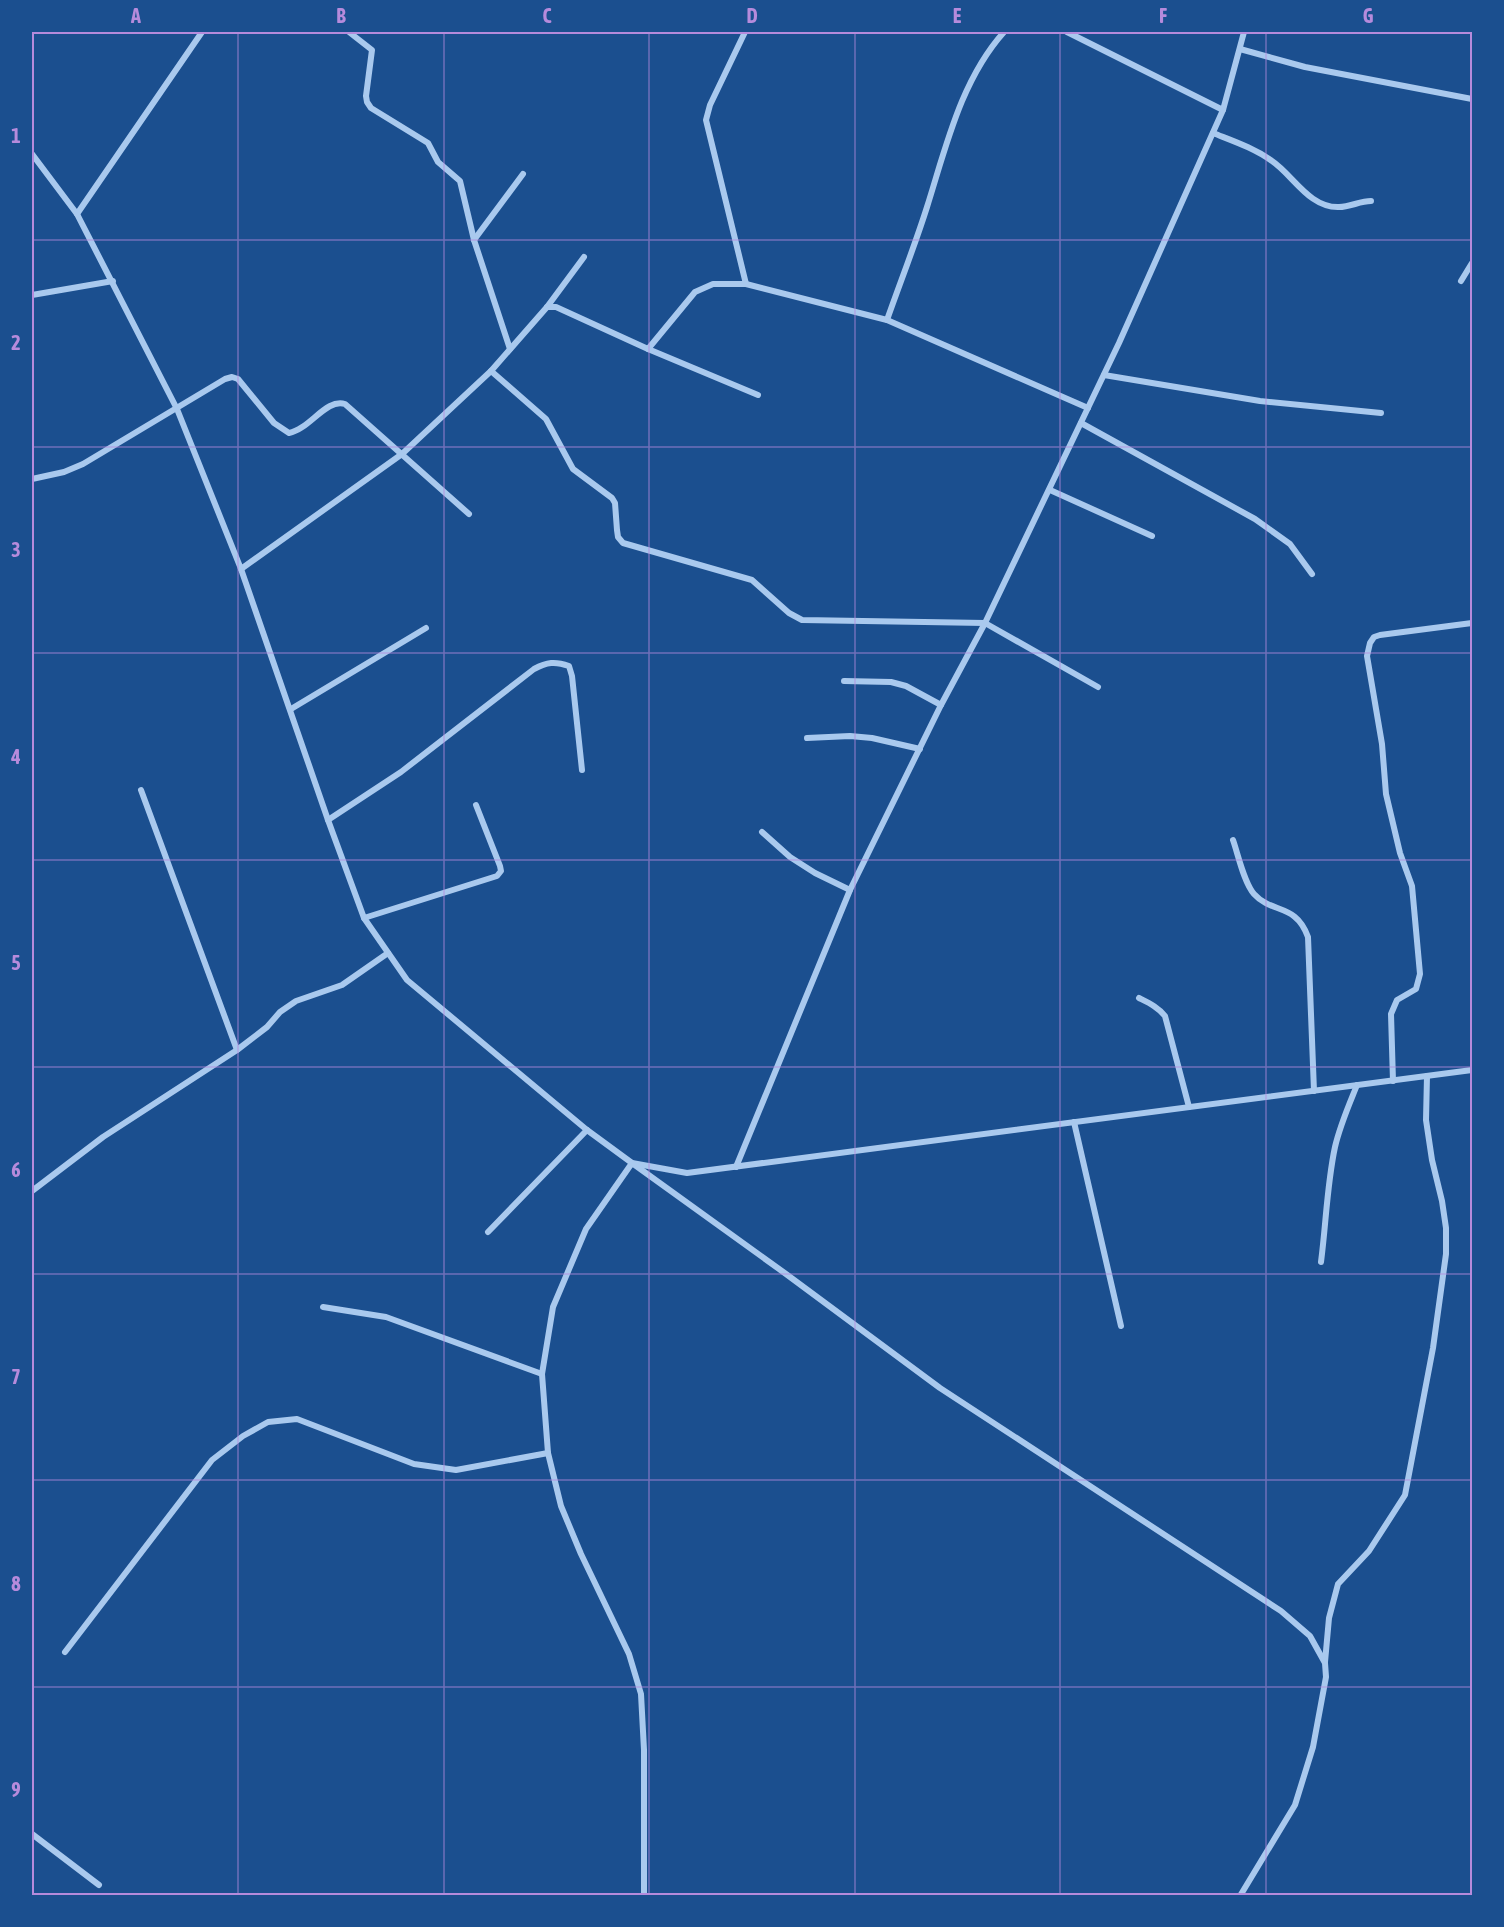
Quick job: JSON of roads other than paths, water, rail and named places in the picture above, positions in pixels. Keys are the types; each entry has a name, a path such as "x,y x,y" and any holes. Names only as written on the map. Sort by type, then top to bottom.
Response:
{"street":[{"path":"77,214 202,32"},
{"path":"349,32 372,50 366,96 371,108 428,143 438,162 460,181 474,240 510,349"},
{"path":"745,32 710,105 706,120 746,284"},
{"path":"887,320 954,123 973,77 989,49 1004,32"},
{"path":"1067,32 1223,110"},
{"path":"736,1167 850,890 1050,490 1223,110 1244,32"},
{"path":"1240,49 1316,69 1473,99"},
{"path":"1212,133 1248,147 1273,161 1300,189 1324,204 1339,207 1359,201 1371,201"},
{"path":"32,154 77,214 177,409 241,569 364,918 407,980 632,1164 940,1388 1281,1611 1310,1636 1325,1663"},
{"path":"474,240 523,174"},
{"path":"241,569 402,454 491,371 547,307 584,257"},
{"path":"1461,281 1473,263"},
{"path":"32,295 113,281"},
{"path":"648,349 695,292 713,284 746,284 887,320 1088,408"},
{"path":"547,307 556,308 758,395"},
{"path":"491,371 546,419 553,428 573,469 612,498 615,503 618,537 623,543 752,580 789,613 802,620 985,623 1098,687"},
{"path":"1104,375 1260,401 1381,413"},
{"path":"32,479 64,472 83,464 225,379 232,377 238,379 274,423 289,433 304,428 332,404 338,402 345,404 469,514"},
{"path":"1081,423 1255,519 1290,544 1312,574"},
{"path":"1050,490 1152,536"},
{"path":"1394,1081 1391,1014 1397,1000 1416,989 1420,974 1412,886 1400,853 1386,794 1382,744 1367,650 1374,637 1380,635 1473,623"},
{"path":"291,709 426,628"},
{"path":"328,819 401,772 534,669 544,664 557,662 569,666 582,770"},
{"path":"844,681 899,684 941,705"},
{"path":"807,738 850,736 872,738 920,749"},
{"path":"141,790 237,1050"},
{"path":"364,918 497,876 501,871 500,866 476,805"},
{"path":"762,832 790,857 815,873 850,890"},
{"path":"1233,840 1254,893 1264,902 1285,909 1295,917 1304,925 1308,937 1314,1091"},
{"path":"32,1191 103,1137 237,1050 267,1028 280,1012 296,1001 342,985 388,953"},
{"path":"1139,998 1161,1011 1165,1016 1189,1107"},
{"path":"632,1164 687,1173 1473,1070"},
{"path":"1240,1896 1294,1805 1313,1748 1326,1677 1329,1618 1338,1584 1369,1551 1405,1495 1433,1348 1446,1254 1443,1210 1426,1120 1427,1076"},
{"path":"1321,1262 1328,1214 1330,1177 1336,1145 1357,1085"},
{"path":"1074,1122 1121,1326"},
{"path":"488,1232 588,1130"},
{"path":"632,1164 582,1238 553,1307 542,1374 548,1453 561,1506 581,1554 629,1654 641,1694 644,1750 644,1896"},
{"path":"323,1307 386,1317 542,1374"},
{"path":"65,1652 212,1460 243,1436 268,1422 297,1419 414,1464 456,1470 548,1453"},
{"path":"32,1834 99,1885"}]}
